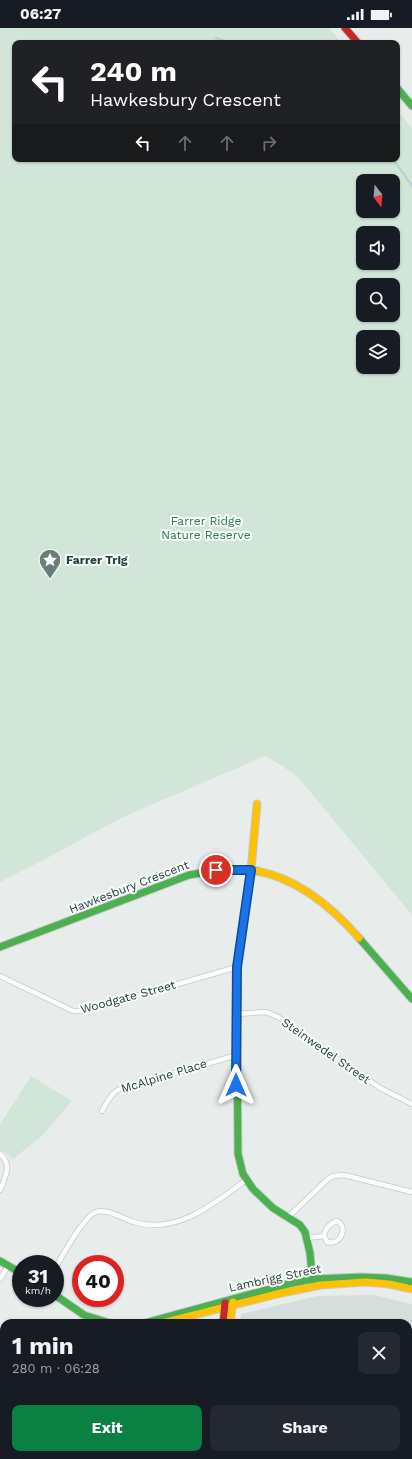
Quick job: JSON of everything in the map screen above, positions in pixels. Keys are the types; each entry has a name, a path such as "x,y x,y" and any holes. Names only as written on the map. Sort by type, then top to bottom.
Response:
{"street":[{"path":"345,28 355,40"},
{"path":"400,92 412,106"},
{"path":"257,804 251,870 237,967 236,1055 238,1154 246,1180 259,1196 273,1208 288,1216 305,1232 313,1282"},
{"name":"Hawkesbury Crescent","path":"0,947 189,875 216,870 251,870 280,878 313,895 328,906 412,998"},
{"name":"Woodgate Street","path":"0,976 73,1011 84,1012 237,967"},
{"name":"Steinwedel Street","path":"237,1014 266,1012 278,1017 380,1088 412,1104"},
{"name":"McAlpine Place","path":"102,1111 111,1095 120,1089 236,1055"},
{"path":"0,1154 5,1158 8,1170 0,1190"},
{"path":"288,1216 328,1179 338,1175 344,1174 412,1192"},
{"path":"63,1255 86,1218 97,1212 108,1212 135,1223 146,1225 173,1224 191,1217 228,1194 246,1180"},
{"path":"337,1221 340,1223 342,1230 341,1238 338,1241 332,1243 328,1242 324,1236 325,1231 332,1223 337,1221"},
{"path":"307,1238 324,1236"},
{"path":"0,1261 12,1268"},
{"path":"0,1279 8,1266"},
{"name":"Lambrigg Street","path":"153,1319 233,1302 313,1282 361,1277 386,1278 412,1282"},
{"name":"Lambrigg Street","path":"313,1282 386,1284 412,1289"},
{"path":"64,1301 84,1315 97,1319"},
{"path":"231,1319 233,1302"},
{"path":"223,1319 225,1303"},
{"name":"Lambrigg Street","path":"175,1319 225,1303"}],"shaded area":[{"path":"373,1295 412,1304 412,1319 240,1319 241,1314 317,1296"}],"green space":[{"name":"Farrer Ridge Nature Reserve","path":"0,28 329,28 339,40 12,40 12,162 400,162 400,114 412,128 412,915 298,777 265,756 121,818 0,882"},
{"path":"31,1076 72,1101 43,1135 13,1159 0,1149 0,1124"}],"waterway":[{"path":"216,38 222,40"},
{"path":"395,162 412,186"}],"traffic: fast":[{"path":"400,92 412,106"},
{"path":"0,947 189,875 227,869 257,871"},
{"path":"359,938 412,999"},
{"path":"237,1029 238,1154 243,1174 253,1189 273,1208 300,1225 305,1232 310,1253 313,1285"},
{"path":"0,1261 12,1268"},
{"path":"160,1319 288,1284 313,1279 361,1277 386,1278 412,1282"},
{"path":"64,1301 84,1315 97,1319"}],"traffic: slow":[{"path":"237,1029 237,967 251,870 257,804"},
{"path":"257,871 287,880 314,896 338,916 359,938"},
{"path":"178,1319 277,1294 321,1285 366,1282 389,1284 412,1289"},
{"path":"231,1319 233,1302"}],"traffic: jam":[{"path":"345,28 355,40"},
{"path":"223,1319 225,1303"}],"place":[{"name":"Farrer Trig","path":"50,580"}],"route":[{"path":"216,870 251,870 237,967 236,1085"}]}
